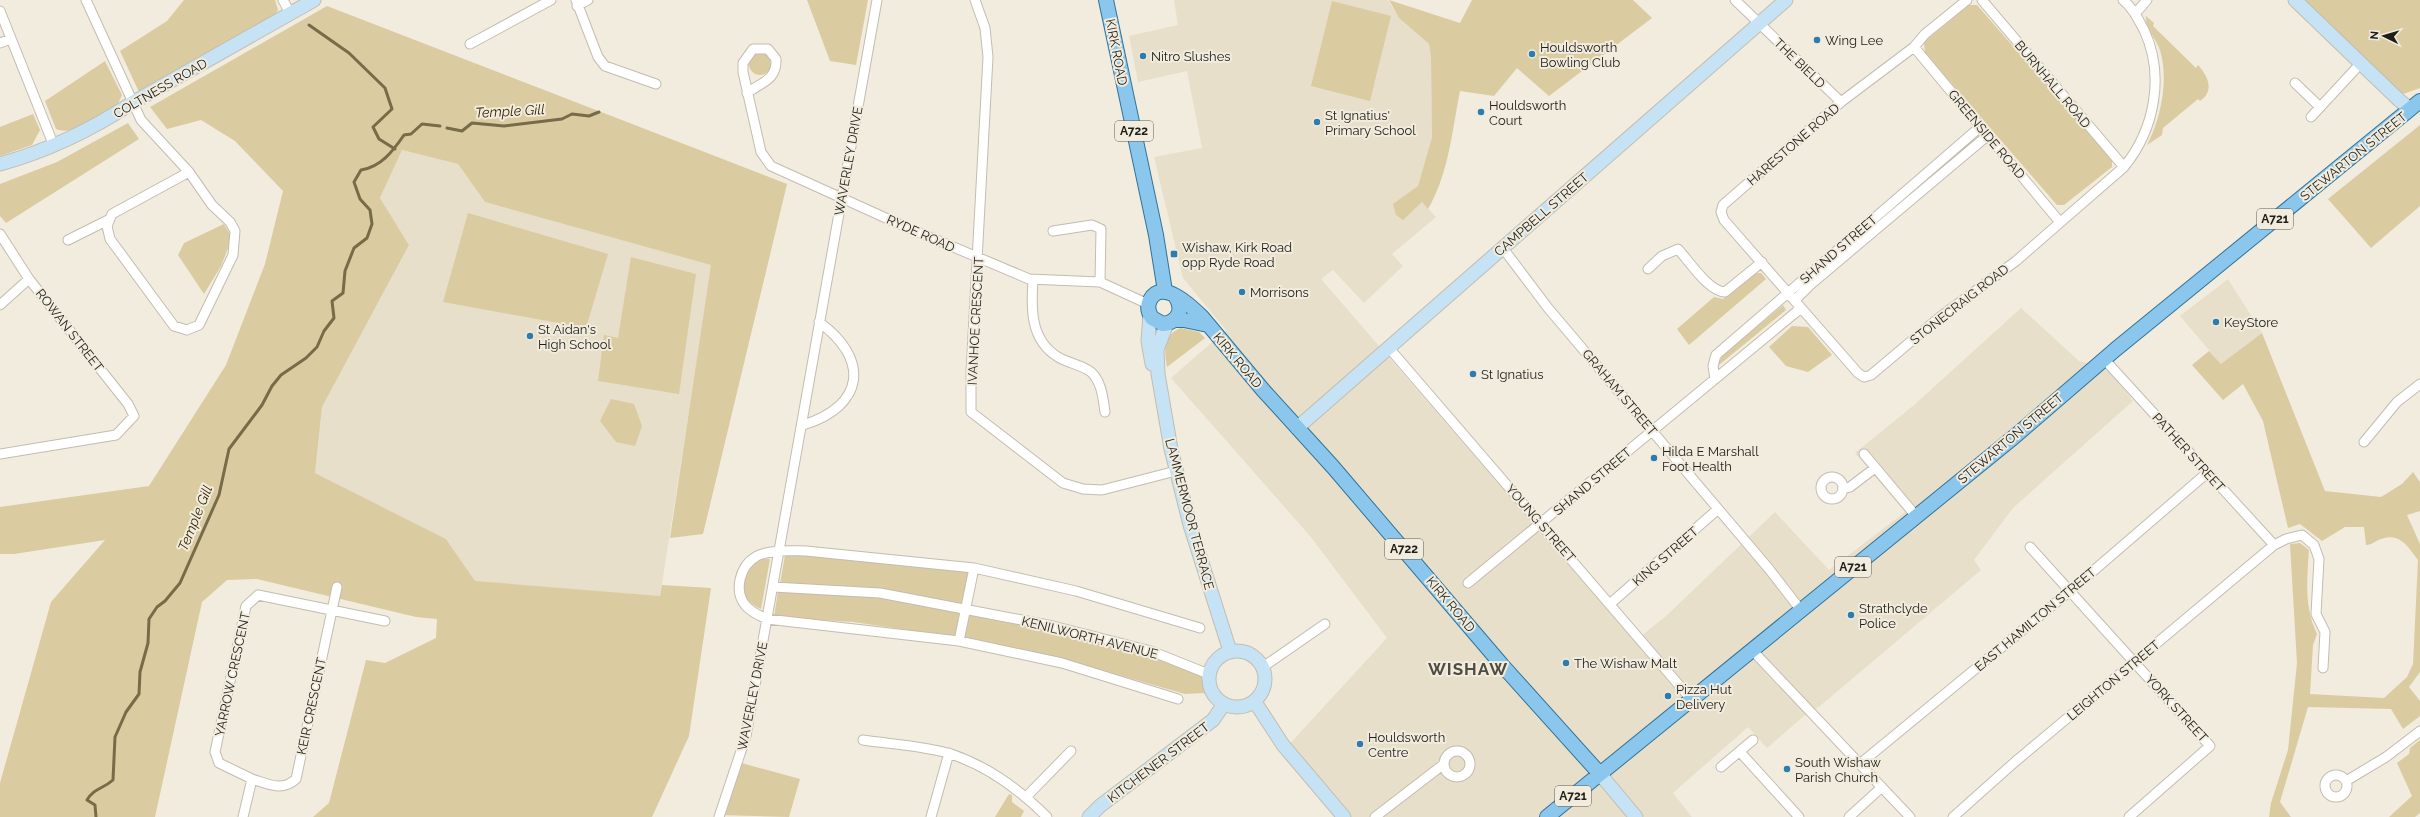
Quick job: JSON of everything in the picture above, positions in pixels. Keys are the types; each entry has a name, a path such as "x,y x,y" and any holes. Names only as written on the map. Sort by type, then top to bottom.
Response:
{"main road":[{"name":"KIRK ROAD","path":"1106,0 1160,255 1170,294 1179,300 1180,311 1171,322"},
{"name":"STEWARTON STREET","path":"1600,774 2014,437 2104,359 2417,108"},
{"name":"KIRK ROAD","path":"1170,294 1192,306 1414,561 1502,665 1600,774"},
{"path":"1149,309 1154,295 1170,294"},
{"name":"KIRK ROAD","path":"1149,309 1159,323 1184,320 1208,325"},
{"name":"A721","path":"1547,817 1600,774"}],"street":[{"path":"283,0 290,13"},
{"name":"COLTNESS ROAD","path":"0,164 54,146 109,118 132,103 314,0"},
{"path":"470,44 551,0"},
{"path":"588,0 576,3 598,57 605,66 656,84"},
{"name":"WAVERLEY DRIVE","path":"719,817 746,736 803,425 818,322 877,0"},
{"name":"IVANHOE CRESCENT","path":"975,0 984,28 988,57 971,372 972,412 1063,483 1083,489 1102,490 1176,471"},
{"name":"THE BIELD","path":"1735,0 1841,102"},
{"name":"CAMPBELL STREET","path":"1297,428 1786,0"},
{"name":"HARESTONE ROAD","path":"1801,308 1724,220 1721,212 1723,204 1841,102 1914,47 1925,34 1967,0"},
{"name":"BURNHALL ROAD","path":"1982,0 2124,167"},
{"name":"STONECRAIG ROAD","path":"1801,308 1858,374 1864,377 1871,375 1940,317 2016,260 2059,221 2124,167 2135,154 2152,111 2156,90 2155,60 2150,43 2135,14 2125,0"},
{"path":"2135,14 2147,0"},
{"path":"2295,0 2361,63 2417,108"},
{"path":"89,1 132,103 142,120 189,172 212,205 230,222 235,231 233,255 199,325 187,330 174,326 110,239 107,226 112,214 189,172"},
{"path":"0,10 10,39 54,146"},
{"path":"0,43 10,39"},
{"name":"GREENSIDE ROAD","path":"1914,47 2059,221"},
{"name":"RYDE ROAD","path":"747,93 770,80 774,73 776,59 768,50 753,49 747,55 743,72 747,93 761,152 765,160 771,166 978,258 1033,280 1100,282 1149,309"},
{"path":"2311,117 2361,63"},
{"path":"2295,83 2320,107"},
{"name":"SHAND STREET","path":"1714,379 1713,366 1716,355 1980,127"},
{"name":"SHAND STREET","path":"1795,300 1810,285 1987,136"},
{"path":"68,240 97,223 110,219"},
{"path":"1052,231 1092,225 1101,229 1100,282"},
{"name":"ROWAN STREET","path":"0,234 29,279 128,404 134,416 116,435 0,454"},
{"name":"GRAHAM STREET","path":"1502,248 1548,308 1718,509 1800,610"},
{"path":"1648,268 1662,256 1678,249 1711,288 1719,292 1725,292 1762,262"},
{"path":"0,305 29,279"},
{"path":"1033,280 1033,324 1046,348 1057,357 1091,373 1101,388 1106,412"},
{"name":"SHAND STREET","path":"1468,583 1541,525 1652,430 1801,308"},
{"name":"LAMMERMOOR TERRACE","path":"1149,309 1149,351 1152,364 1158,374"},
{"path":"803,425 822,419 839,408 853,388 853,368 846,349 834,334 818,322"},
{"name":"LAMMERMOOR TERRACE","path":"1171,322 1157,350 1158,374 1176,471 1194,538 1230,651"},
{"name":"YOUNG STREET","path":"1389,348 1541,525 1611,603 1691,699"},
{"name":"PATHER STREET","path":"2104,359 2274,545"},
{"path":"2364,442 2398,402 2420,384"},
{"path":"1864,454 1916,516"},
{"path":"1843,489 1850,487 1875,468"},
{"name":"EAST HAMILTON STREET","path":"1861,763 2070,591 2207,472"},
{"name":"KING STREET","path":"1611,603 1718,509"},
{"name":"LEIGHTON STREET","path":"1953,817 2274,545 2286,539 2302,535 2314,545 2319,559 2316,614 2325,632 2323,668"},
{"name":"YORK STREET","path":"2030,548 2210,746 2129,817"},
{"path":"1178,699 1062,663 959,641 767,619 751,610 742,600 739,588 742,572 748,563 757,556 780,551 806,551 974,568 1076,591 1200,628"},
{"path":"959,641 974,568"},
{"name":"KEIR CRESCENT","path":"252,779 278,787 289,786 296,779 331,608 337,587"},
{"name":"KENILWORTH AVENUE","path":"773,587 880,593 1053,626 1151,652 1206,673 1208,679"},
{"name":"YARROW CRESCENT","path":"252,779 219,763 215,752 246,606 258,595 331,608 386,621"},
{"path":"1263,667 1325,624"},
{"path":"1752,650 1861,763 1910,817"},
{"path":"1230,651 1249,652 1257,658 1263,667 1266,679 1262,692 1255,702 1245,706 1234,707 1224,704 1212,693 1208,679 1214,662 1223,654 1230,651"},
{"path":"1255,702 1283,745 1344,817"},
{"name":"KITCHENER STREET","path":"1089,817 1100,806 1213,720 1224,704"},
{"path":"2346,781 2386,757 2420,731"},
{"path":"863,740 949,753 1004,781 1027,796 1047,817"},
{"path":"1721,767 1753,740"},
{"path":"1027,796 1071,751"},
{"path":"1740,752 1799,817"},
{"path":"932,817 949,753"},
{"path":"1375,817 1444,764"},
{"path":"1600,774 1636,817"},
{"path":"243,817 252,779"},
{"path":"1849,817 1882,787"}],"shaded area":[{"path":"184,0 275,0 278,10 274,16 139,92 120,51 167,21"},
{"path":"807,0 868,0 856,65 830,61"},
{"path":"1174,0 1388,0 1399,18 1429,44 1431,58 1432,137 1418,186 1419,199 1436,217 1392,254 1403,266 1364,303 1333,270 1321,279 1635,641 1666,616 1775,512 1829,570 1905,512 1855,453 1914,405 2021,308 2079,361 2107,368 2133,401 2013,508 1974,560 1981,570 1820,706 1804,716 1767,748 1748,727 1673,793 1692,817 1343,817 1284,750 1387,638 1310,536 1171,378 1226,330 1183,278 1154,157 1202,148 1187,71 1138,82 1129,36 1178,25"},
{"name":"Houldsworth Bowling Club","path":"1389,0 1460,23 1472,0 1633,0 1652,18 1549,96 1517,68 1494,96 1460,91 1449,152 1441,181 1435,195 1428,209 1422,202 1403,220 1396,215 1393,204 1418,186 1432,137 1431,58 1429,44 1399,18"},
{"path":"2303,0 2420,0 2420,88 2403,94"},
{"path":"1332,1 1391,16 1370,101 1311,86"},
{"path":"1969,5 1977,5 2112,160 2112,167 2064,205 2057,205 1925,53 1924,42"},
{"path":"327,6 787,184 703,534 670,538 711,265 485,202 458,164 402,150 380,198 409,245 322,407 315,473 446,539 475,581 660,596 662,585 711,588 689,736 652,817 313,817 329,803 366,660 385,663 436,638 437,619 416,617 257,579 227,580 202,602 155,817 0,817 0,783 51,602 105,540 14,554 0,554 0,507 149,486 226,365 265,264 283,191 235,141 201,120 167,129 150,107"},
{"path":"2146,16 2154,23 2153,26 2196,68 2198,65 2205,74 2209,88 2205,97 2200,101 2198,99 2163,128 2162,135 2147,145 2160,111 2164,86 2164,74 2160,50 2149,29"},
{"path":"760,53 768,56 771,64 768,72 760,75 752,72 749,64 752,56"},
{"path":"105,61 122,95 117,106 88,124 71,130 63,131 56,129 45,101"},
{"path":"33,114 40,130 32,145 0,156 0,127"},
{"path":"128,123 139,139 6,223 0,216 0,184 57,162"},
{"path":"2420,125 2420,206 2371,248 2328,199"},
{"name":"St Aidan's High School","path":"402,150 458,164 485,202 712,265 660,596 475,582 446,539 315,473 322,407 409,245 380,198"},
{"path":"468,213 608,254 586,328 443,302"},
{"path":"224,224 232,238 221,266 204,294 178,255 184,243"},
{"path":"631,257 696,274 679,394 598,381 604,335 618,338"},
{"path":"1755,273 1761,273 1766,279 1689,345 1677,329 1714,297 1723,299"},
{"path":"2228,279 2262,333 2221,364 2180,316"},
{"path":"1783,305 1786,310 1718,365 1722,356"},
{"path":"1792,326 1808,327 1832,355 1808,372 1786,366 1769,347"},
{"path":"1181,328 1199,332 1205,338 1167,367 1165,355 1166,344 1171,334"},
{"path":"2262,333 2325,491 2381,497 2402,484 2413,472 2420,482 2420,511 2407,515 2420,544 2420,672 2409,687 2420,701 2420,716 2403,729 2391,709 2308,707 2280,802 2291,817 2269,817 2271,803 2288,750 2297,663 2290,544 2300,543 2309,550 2307,593 2310,614 2317,634 2313,645 2310,694 2384,698 2407,677 2413,664 2418,560 2411,550 2398,539 2388,537 2366,545 2364,527 2345,527 2322,541 2300,524 2288,528 2263,421 2243,384 2223,400 2192,365 2209,351 2221,364"},
{"path":"611,399 634,404 642,426 635,446 616,442 600,421"},
{"path":"785,555 807,555 969,572 962,605 780,584"},
{"path":"760,559 770,559 761,609 752,604 747,598 743,586 744,579 748,572"},
{"path":"778,591 879,596 961,611 956,637 853,622 774,617"},
{"path":"968,614 1053,628 1150,654 1209,678 1205,693 1185,694 1063,659 963,637"},
{"path":"2420,740 2420,813 2415,817 2389,817 2412,796 2397,763 2409,754 2410,748"},
{"path":"738,762 800,779 789,817 719,815"},
{"path":"1009,794 1012,795 1012,802 1024,811 1021,817 995,817"}],"waterway":[{"name":"Temple Gill","path":"309,25 349,53 385,88 392,109 373,127 379,139 395,149"},
{"name":"Temple Gill","path":"447,128 462,131 472,123 504,126 562,119 572,114 589,116 599,112"},
{"name":"Temple Gill","path":"96,817 95,805 87,800 93,793 113,780 115,737 126,712 139,694 140,672 148,643 149,619 157,607 165,601 180,583 219,495 229,449 262,405 272,386 281,375 306,358 317,347 324,331 334,318 332,301 343,293 345,271 354,248 367,238 372,224 370,210 360,199 354,182 361,170 375,166 380,162 391,152 404,135 411,134 422,124 440,126"}],"place":[{"name":"Wing Lee","path":"1817,40"},
{"name":"Houldsworth Bowling Club","path":"1532,54"},
{"name":"Nitro Slushes","path":"1143,56"},
{"name":"Houldsworth Court","path":"1481,112"},
{"name":"St Ignatius' Primary School","path":"1317,122"},
{"name":"Wishaw, Kirk Road opp Ryde Road","path":"1174,254"},
{"name":"Morrisons","path":"1242,292"},
{"name":"KeyStore","path":"2216,322"},
{"name":"St Aidan's High School","path":"530,336"},
{"name":"St Ignatius","path":"1473,374"},
{"name":"Hilda E Marshall Foot Health","path":"1654,458"},
{"name":"Strathclyde Police","path":"1851,615"},
{"name":"The Wishaw Malt","path":"1566,663"},
{"name":"Pizza Hut Delivery","path":"1668,696"},
{"name":"Houldsworth Centre","path":"1360,744"},
{"name":"South Wishaw Parish Church","path":"1787,769"}],"district":[{"name":"WISHAW","path":"1468,669"}]}
